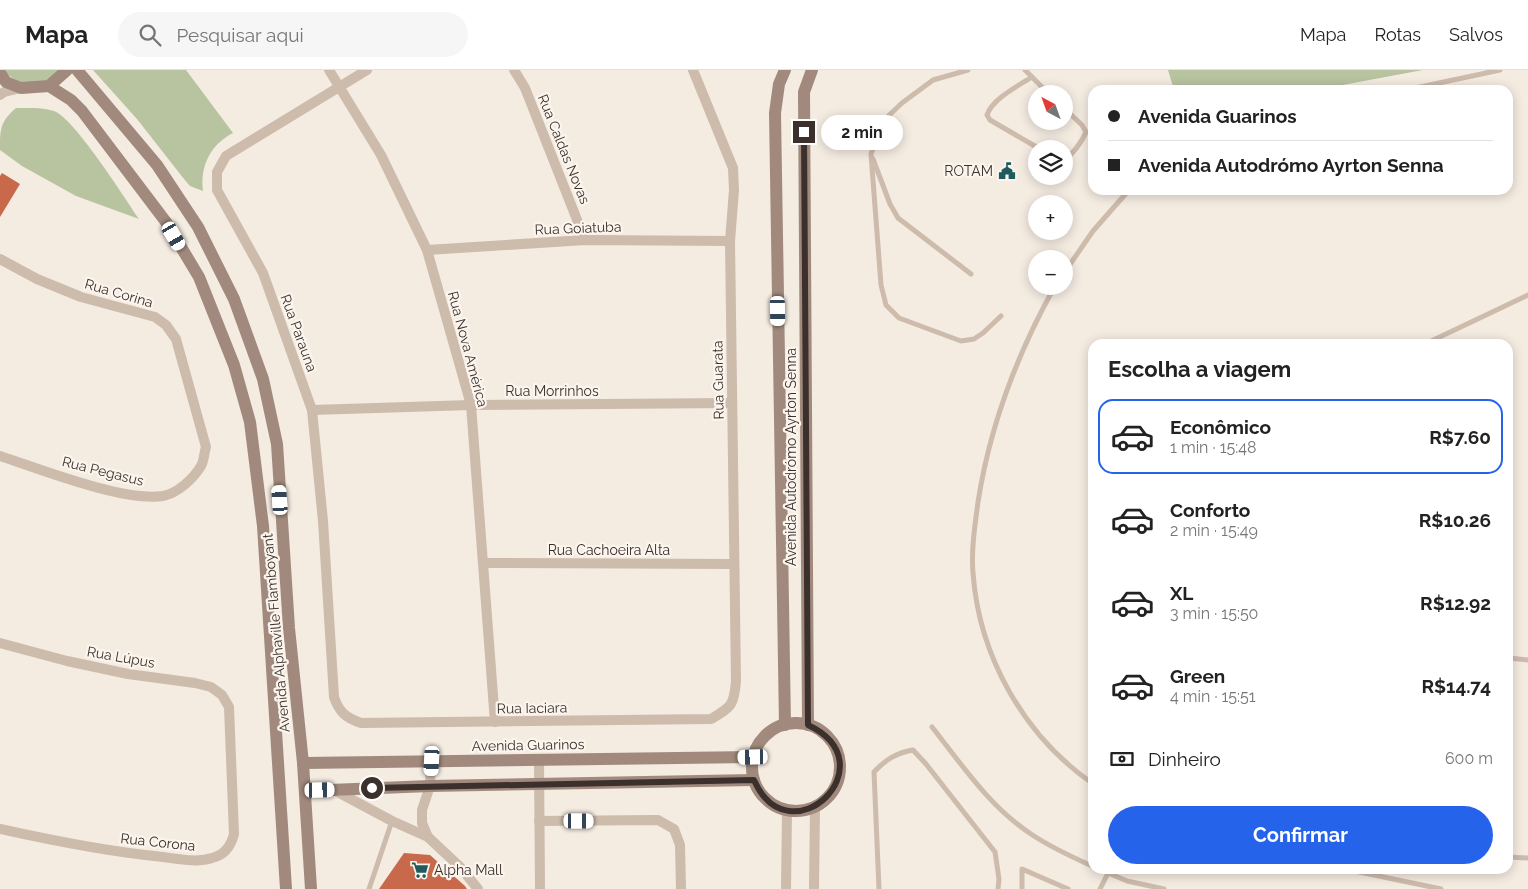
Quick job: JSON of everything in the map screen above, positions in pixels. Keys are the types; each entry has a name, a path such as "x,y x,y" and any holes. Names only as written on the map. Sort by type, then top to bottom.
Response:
{"street":[{"path":"0,95 4,92 21,88 49,86 67,70"},
{"name":"Avenida Alphaville Flamboyant","path":"77,70 157,166 198,228 234,299 263,379 277,444 289,628 303,763 311,889"},
{"name":"Rua Nova América","path":"329,70 381,155 427,250 471,405 495,722"},
{"name":"Rua Parauna","path":"334,697 323,522 312,410 263,273 218,190 217,172 226,156 367,70"},
{"name":"Rua Caldas Novas","path":"514,70 524,88 585,240"},
{"name":"Rua Guarata","path":"693,70 733,168 734,190 730,241 736,681 734,698"},
{"name":"Avenida Autodrómo Ayrton Senna","path":"784,725 775,113 779,84 785,70"},
{"name":"Avenida Autodrómo Ayrton Senna","path":"808,725 804,92 812,70"},
{"path":"0,73 6,82 21,88"},
{"name":"Avenida Alphaville Flamboyant","path":"49,86 71,100 82,111 166,222 202,286 234,365 250,422 263,526 286,889"},
{"name":"Rua Goiatuba","path":"427,250 585,240 730,241"},
{"name":"Rua Corina","path":"0,259 37,279 81,297 155,317 166,325 176,339 206,448"},
{"name":"Rua Morrinhos","path":"312,410 471,405 732,403"},
{"name":"Rua Pegasus","path":"0,456 115,492 144,496 164,496 177,490 192,478 202,465 206,448"},
{"name":"Rua Cachoeira Alta","path":"483,563 734,564"},
{"path":"269,630 289,628"},
{"name":"Rua Lúpus","path":"0,643 67,661 119,672 211,687 222,695 229,707"},
{"name":"Rua Iaciara","path":"334,697 338,709 346,718 360,724 711,719 728,709 734,698"},
{"name":"Rua Corona","path":"0,829 56,841 193,861 211,859 220,855 230,846 234,834 229,707"},
{"path":"784,725 808,725 821,732 832,742 838,756 840,771 836,785 827,798 815,807 801,811 787,810 766,800 758,791 752,768 753,757 765,737 774,730 784,725"},
{"name":"Avenida Guarinos","path":"303,763 753,757"},
{"path":"539,760 540,889"},
{"path":"428,837 422,823 422,810 430,786 432,761"},
{"path":"305,791 430,786 754,780"},
{"path":"334,790 392,821 428,837 460,867 478,889"},
{"path":"814,889 815,807"},
{"path":"786,889 787,810"},
{"path":"540,821 658,820 674,829 680,845 681,889"}],"lane":[{"path":"968,70 933,80 902,103 884,120 871,154 881,285 886,305 899,318 961,341 974,339 984,333 1001,316"},
{"path":"1026,70 1040,85"},
{"path":"1430,85 1500,70"},
{"path":"1028,142 990,120 987,115 989,108 996,102 1032,77"},
{"path":"1073,116 1086,132 1073,151"},
{"path":"871,154 890,204 898,218 971,274"},
{"path":"1073,260 1093,231 1125,195"},
{"path":"1050,295 1020,354 994,428 977,514 973,572 976,600 984,635 997,669 1010,694 1036,731 1051,748 1088,780"},
{"path":"1436,339 1528,295"},
{"path":"1513,658 1528,660"},
{"path":"932,727 971,777 1005,814 1030,834 1088,864"},
{"path":"879,889 874,772 884,762 901,752 913,750 995,852 999,879 998,889"},
{"path":"369,889 392,821"},
{"path":"1513,857 1528,858"},
{"path":"1022,889 1022,869 1068,889"},
{"path":"1100,889 1108,874"},
{"path":"1111,874 1134,883 1164,889"},
{"path":"1369,874 1441,889"}],"green space":[{"path":"2,70 64,70 49,81 33,84 17,80"},
{"path":"93,70 186,70 233,133 218,144 208,157 203,173 203,191 190,186 137,119"},
{"path":"1168,70 1423,70 1343,85 1172,85"},
{"path":"16,108 49,110 63,117 99,160 139,219 76,196 22,166 0,150 2,126"}],"building":[{"path":"2,173 20,184 0,217 0,176"},
{"name":"Alpha Mall","path":"404,853 430,855 467,889 379,889"}],"place":[{"name":"ROTAM","path":"1007,171"},
{"name":"Alpha Mall","path":"420,870"}],"route":[{"path":"372,788 754,780 758,791 766,800 787,810 801,811 815,807 827,798 836,785 840,771 838,756 832,742 821,732 808,725 804,132"}]}
